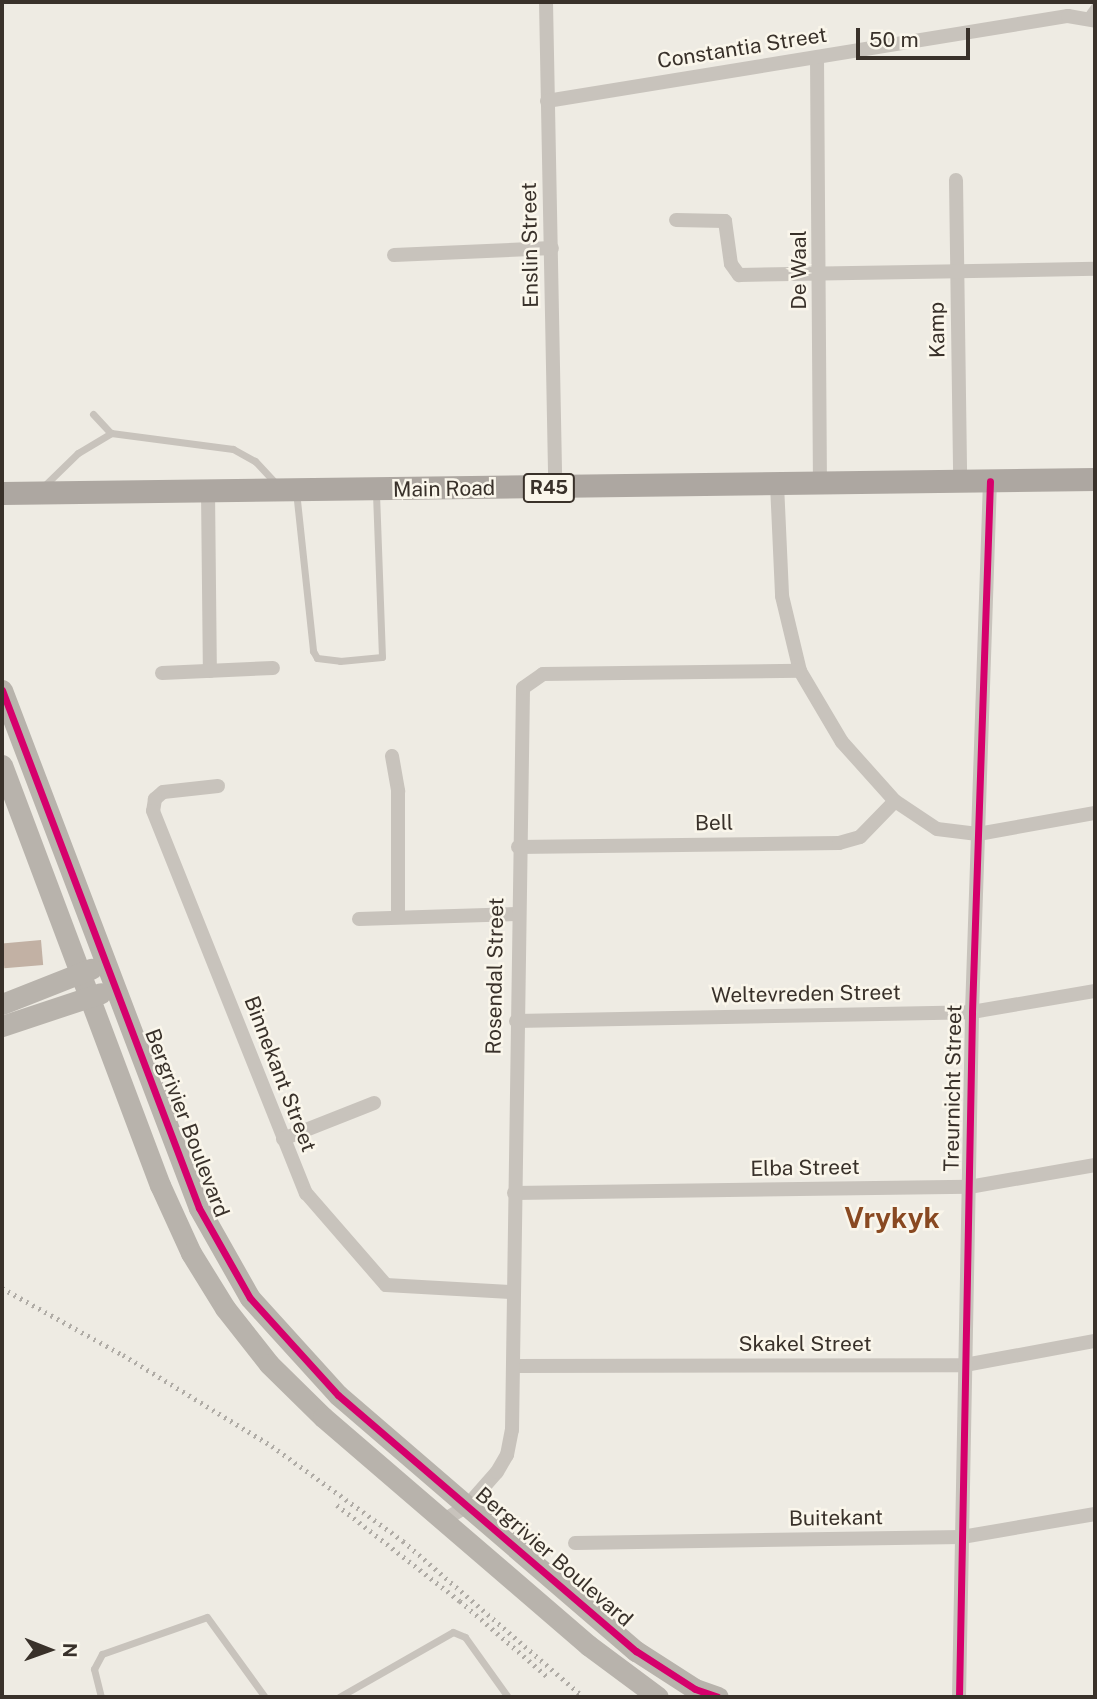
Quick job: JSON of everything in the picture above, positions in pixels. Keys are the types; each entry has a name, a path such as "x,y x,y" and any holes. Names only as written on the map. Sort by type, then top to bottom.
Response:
{"main road":[{"name":"Main Road","path":"2,493 376,491 1095,479"}],"street":[{"name":"Enslin Street","path":"546,2 555,487"},
{"name":"Constantia Street","path":"547,101 1093,10"},
{"name":"De Waal","path":"817,58 820,483"},
{"name":"Kamp","path":"956,180 960,481"},
{"path":"676,220 725,221 731,264 739,275 957,268 1095,269"},
{"path":"394,255 552,248"},
{"name":"Treurnicht Street","path":"959,1697 972,1013 990,481"},
{"path":"777,484 782,596 800,671 842,742 895,801 937,829 978,834 1095,813"},
{"path":"208,491 209,671"},
{"path":"162,673 274,668"},
{"name":"Rosendal Street","path":"444,1520 467,1506 507,1455 513,1366 520,698 535,676 800,671"},
{"name":"Bergrivier Boulevard","path":"2,690 199,1208 250,1298 338,1395 636,1651 695,1689 718,1697"},
{"path":"392,755 398,791 398,918"},
{"name":"Bergrivier Boulevard","path":"2,765 160,1185 207,1282 247,1337 296,1392 588,1646 658,1697"},
{"name":"Binnekant Street","path":"218,786 163,792 155,799 153,811 283,1139 316,1207 379,1281 405,1289 513,1292"},
{"name":"Bell","path":"518,847 845,842 860,837 895,801"},
{"path":"359,919 517,914"},
{"path":"2,1004 106,963"},
{"path":"2,1026 116,987"},
{"name":"Weltevreden Street","path":"516,1021 972,1013 1095,991"},
{"path":"283,1139 374,1102"},
{"name":"Elba Street","path":"514,1193 969,1187 1095,1165"},
{"name":"Skakel Street","path":"513,1366 965,1365 1095,1341"},
{"name":"Buitekant","path":"575,1543 962,1537 1095,1514"}],"lane":[{"path":"93,414 111,433"},
{"path":"36,494 78,453 111,433 233,449 255,461 289,491 313,651 317,658 340,661 382,657 376,491"},
{"path":"101,1697 94,1669 102,1654 206,1617 265,1697"},
{"path":"339,1697 453,1632 465,1637 508,1697"}],"building":[{"path":"41,940 43,965 4,968 2,943"}],"railway":[{"path":"2,1288 123,1355 272,1446 403,1541 584,1697"},
{"path":"337,1505 460,1601 549,1678"}],"cycle path":[{"path":"959,1697 972,1012 990,481"},
{"path":"2,690 199,1208 250,1298 338,1395 636,1651 695,1689 718,1697"}],"district":[{"name":"Vrykyk","path":"892,1218"}]}
